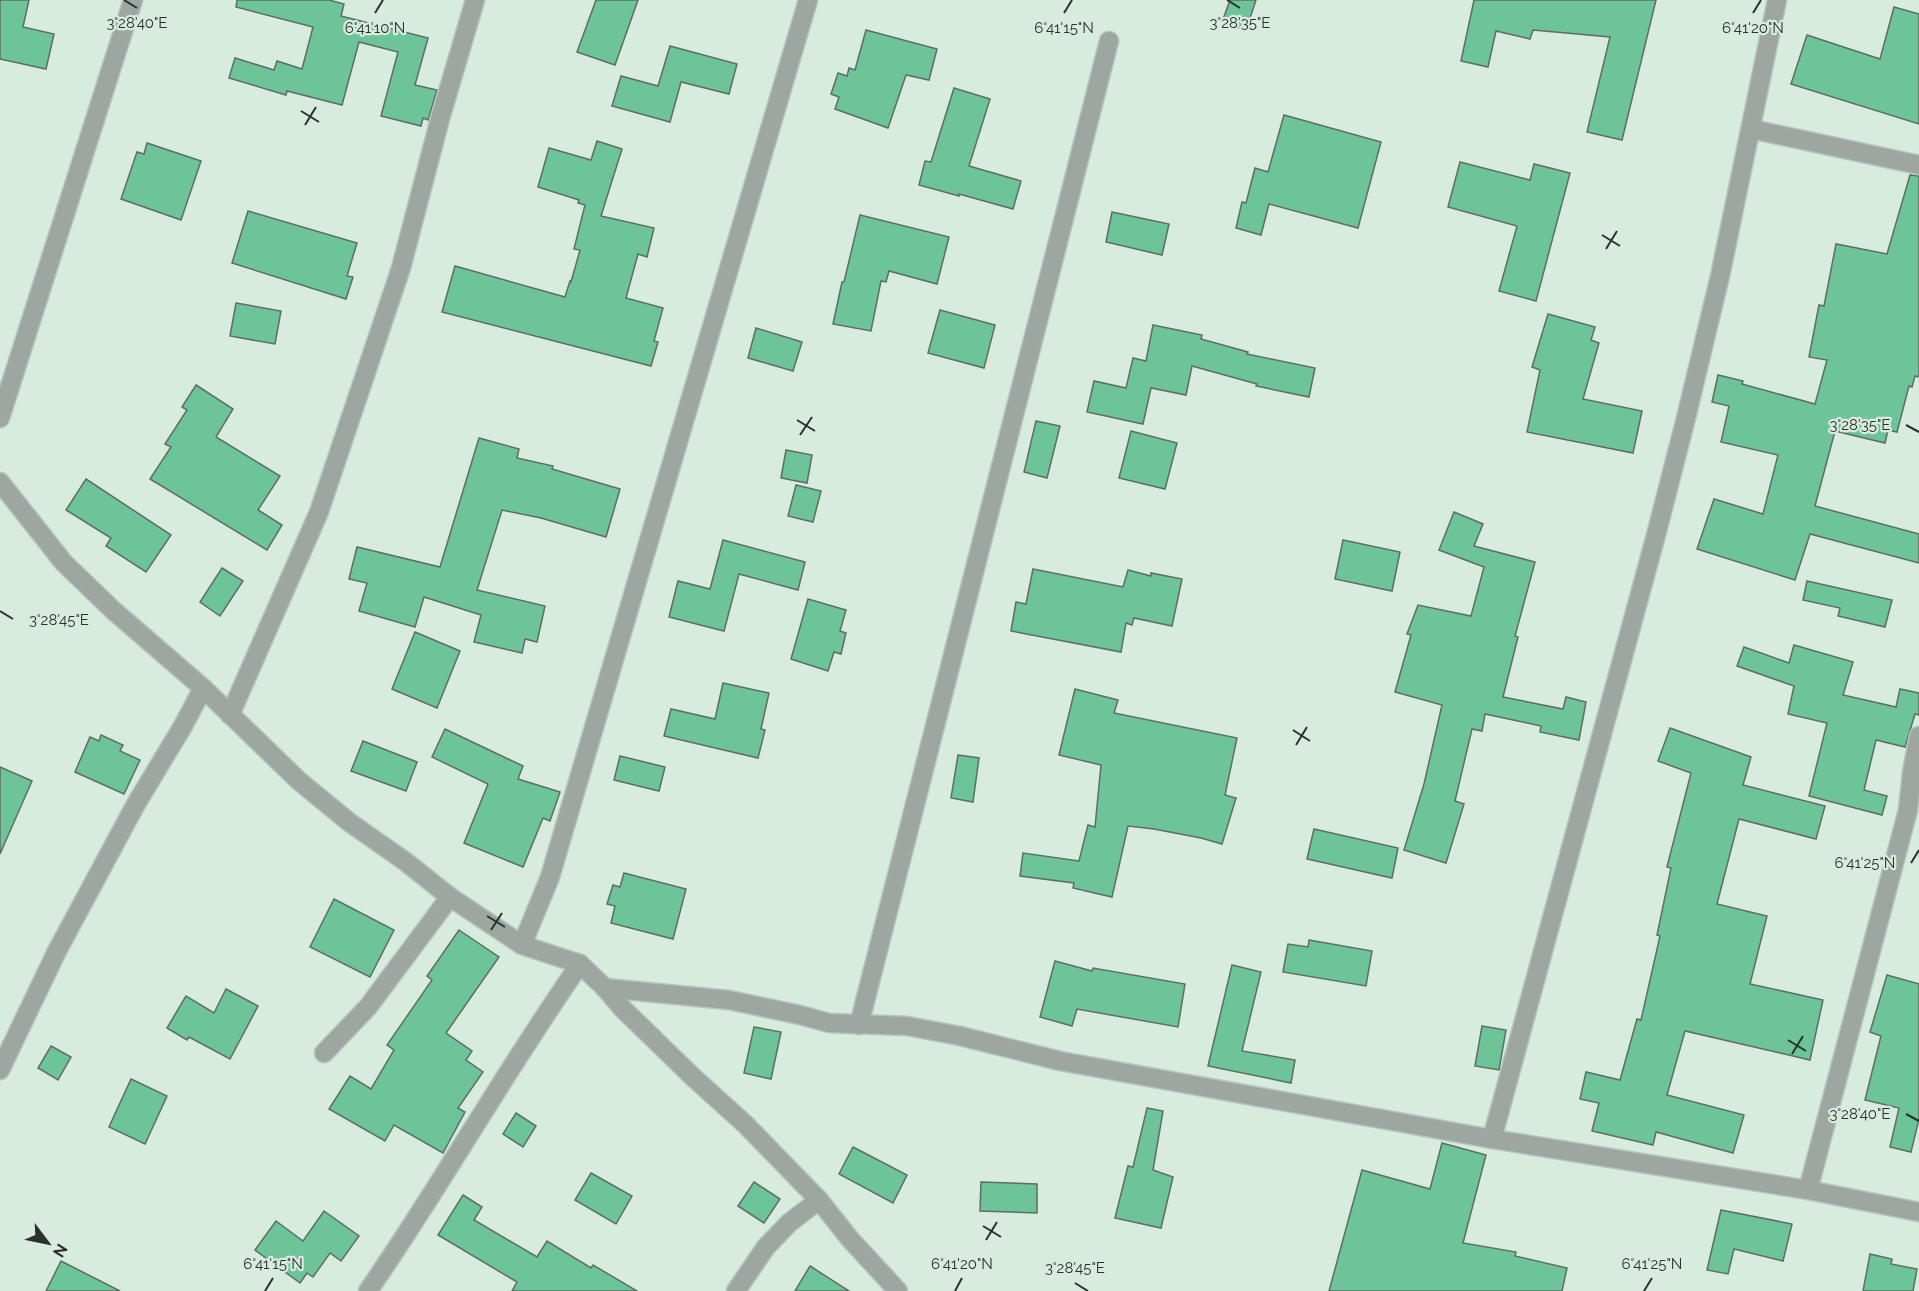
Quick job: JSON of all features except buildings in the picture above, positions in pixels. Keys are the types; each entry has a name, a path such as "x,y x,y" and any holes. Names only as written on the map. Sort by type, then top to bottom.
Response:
{"street":[{"path":"0,418 133,0"},
{"path":"230,715 319,512 401,268 440,119 475,0"},
{"path":"522,945 550,877 808,0"},
{"path":"1492,1139 1659,524 1720,276 1777,0"},
{"path":"859,1025 1109,41"},
{"path":"1751,129 1919,165"},
{"path":"2,487 64,563 114,611 203,688 298,780 340,815 450,897 522,945 580,964 646,1033 745,1124 819,1200 850,1239 898,1291"},
{"path":"0,1070 57,951 136,804 203,688"},
{"path":"1808,1190 1908,810 1919,736"},
{"path":"324,1053 368,1007 450,897"},
{"path":"368,1291 405,1238 539,1022 580,964"},
{"path":"605,988 729,1000 829,1023 907,1026 960,1036 1060,1061 1492,1139 1808,1190 1919,1212"},
{"path":"736,1291 766,1247 789,1223 819,1200"}]}
